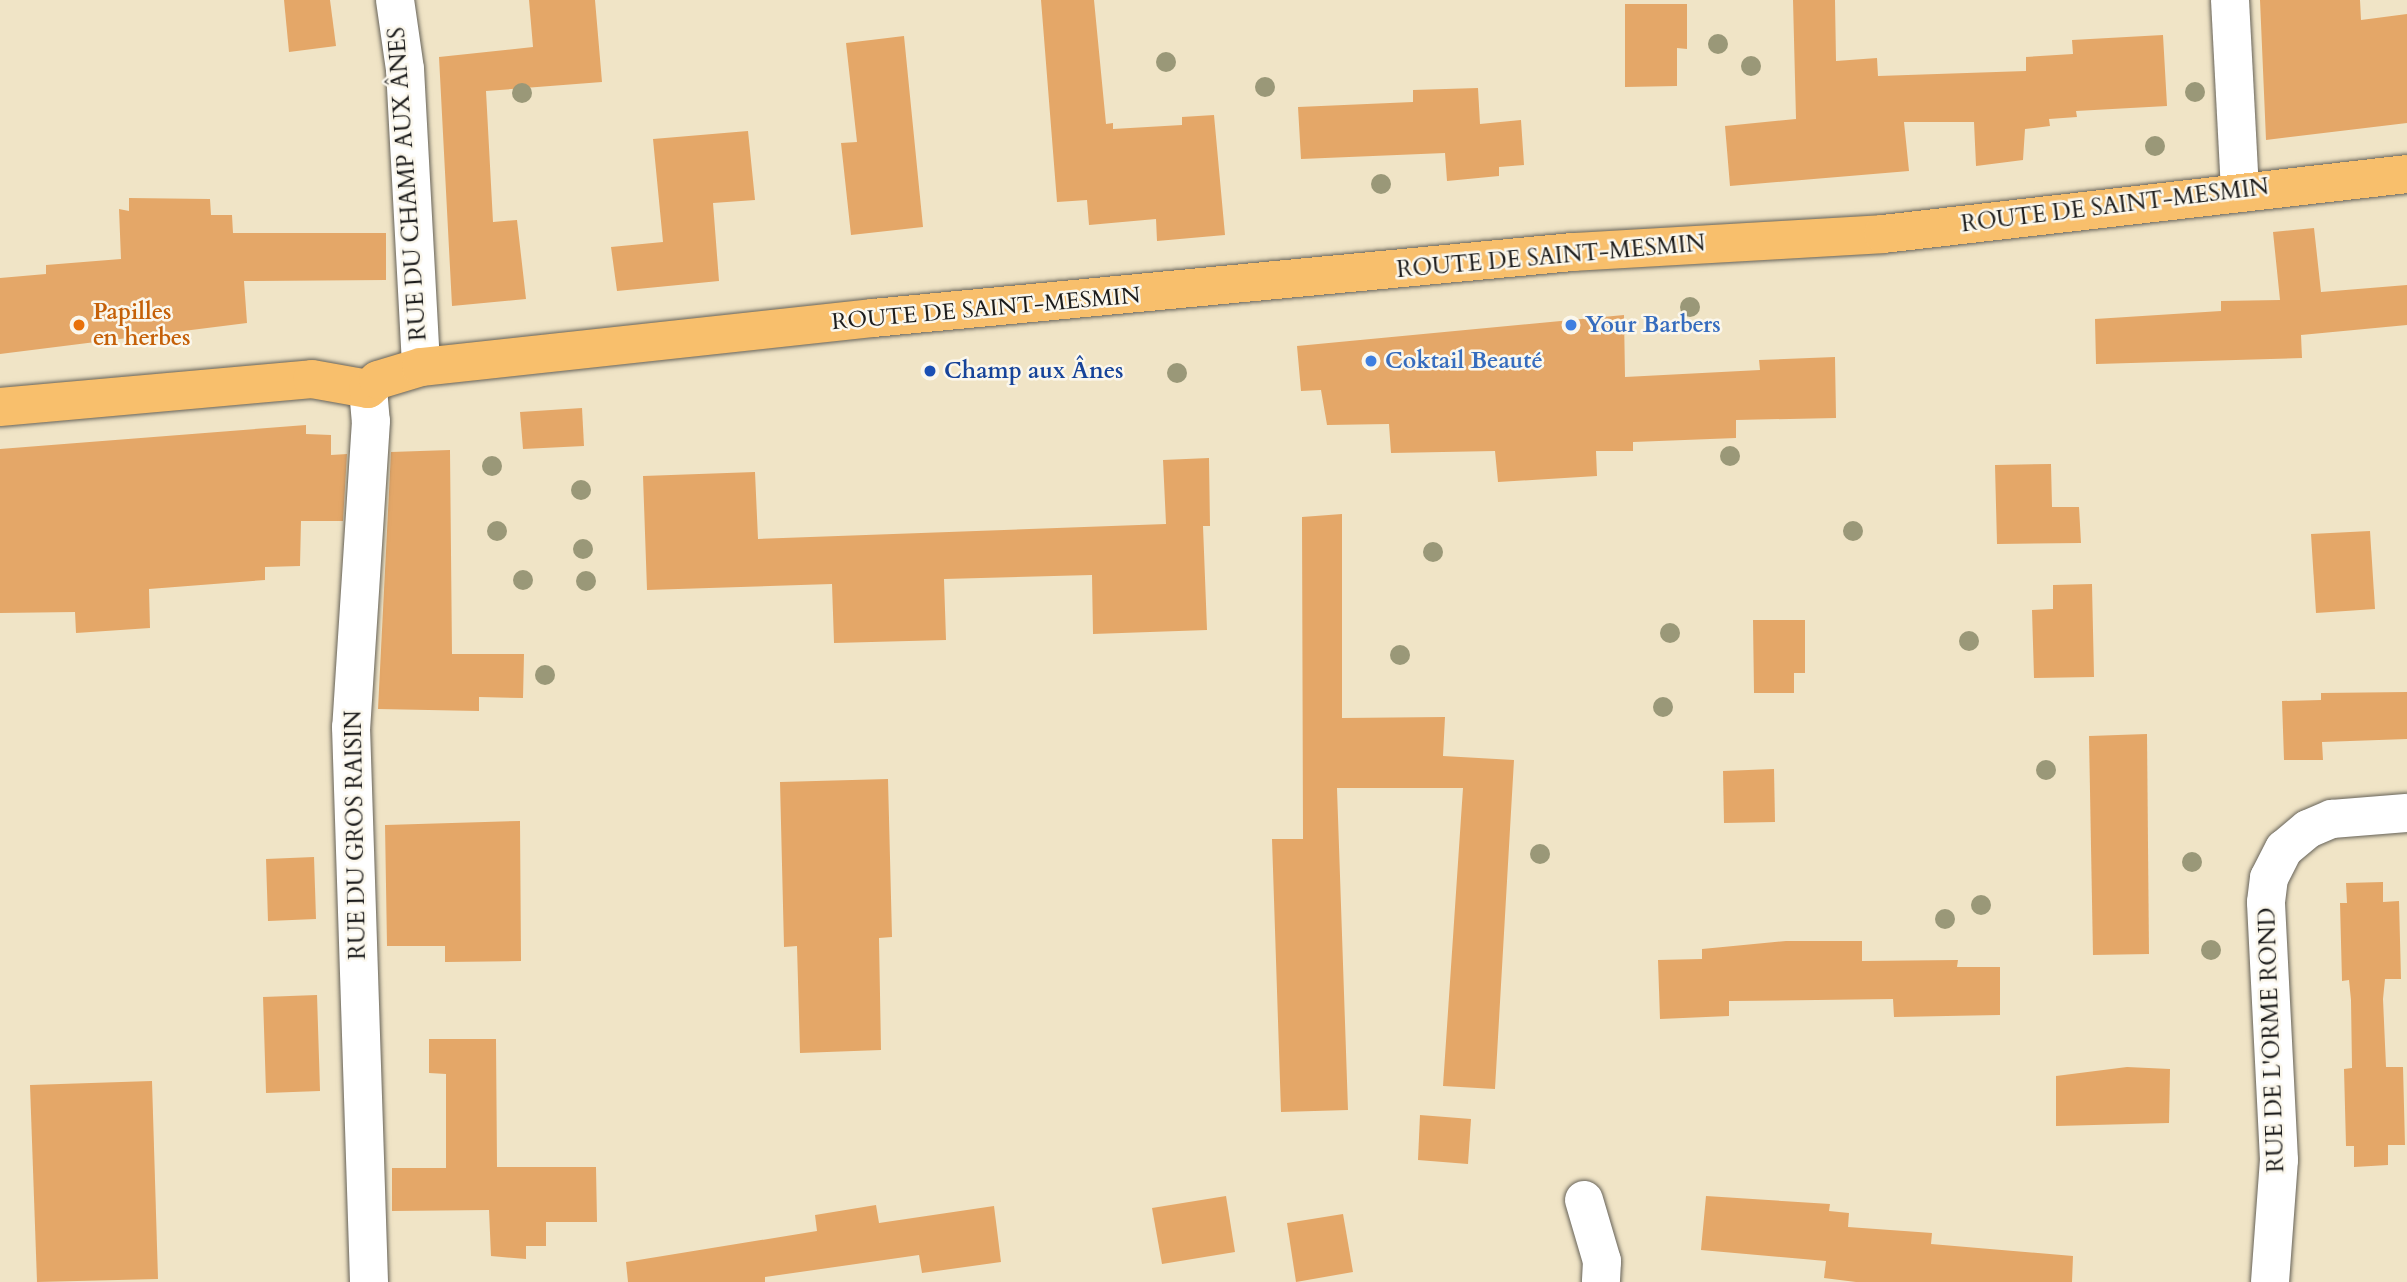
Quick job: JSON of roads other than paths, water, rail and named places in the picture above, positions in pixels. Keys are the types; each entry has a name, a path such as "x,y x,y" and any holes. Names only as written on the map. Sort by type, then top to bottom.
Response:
{"main road":[{"name":"ROUTE DE SAINT-MESMIN","path":"368,389 378,380 421,367 1573,252 1882,234 2239,191 2407,174"},
{"path":"0,407 312,379 368,389"}],"street":[{"name":"RUE DU CHAMP AUX ÂNES","path":"395,0 405,69 421,367"},
{"path":"2230,0 2239,191"},
{"name":"RUE DU GROS RAISIN","path":"368,389 371,421 351,727 369,1282"},
{"name":"RUE DE L'ORME ROND","path":"2270,1282 2279,1160 2266,902 2269,878 2284,849 2308,829 2332,819 2407,813"},
{"path":"1584,1200 1602,1261 1601,1282"}],"place":[{"name":"Papilles en herbes","path":"79,325"},
{"name":"Your Barbers","path":"1571,325"},
{"name":"Coktail Beauté","path":"1371,361"},
{"name":"Champ aux Ânes","path":"930,371"}]}
